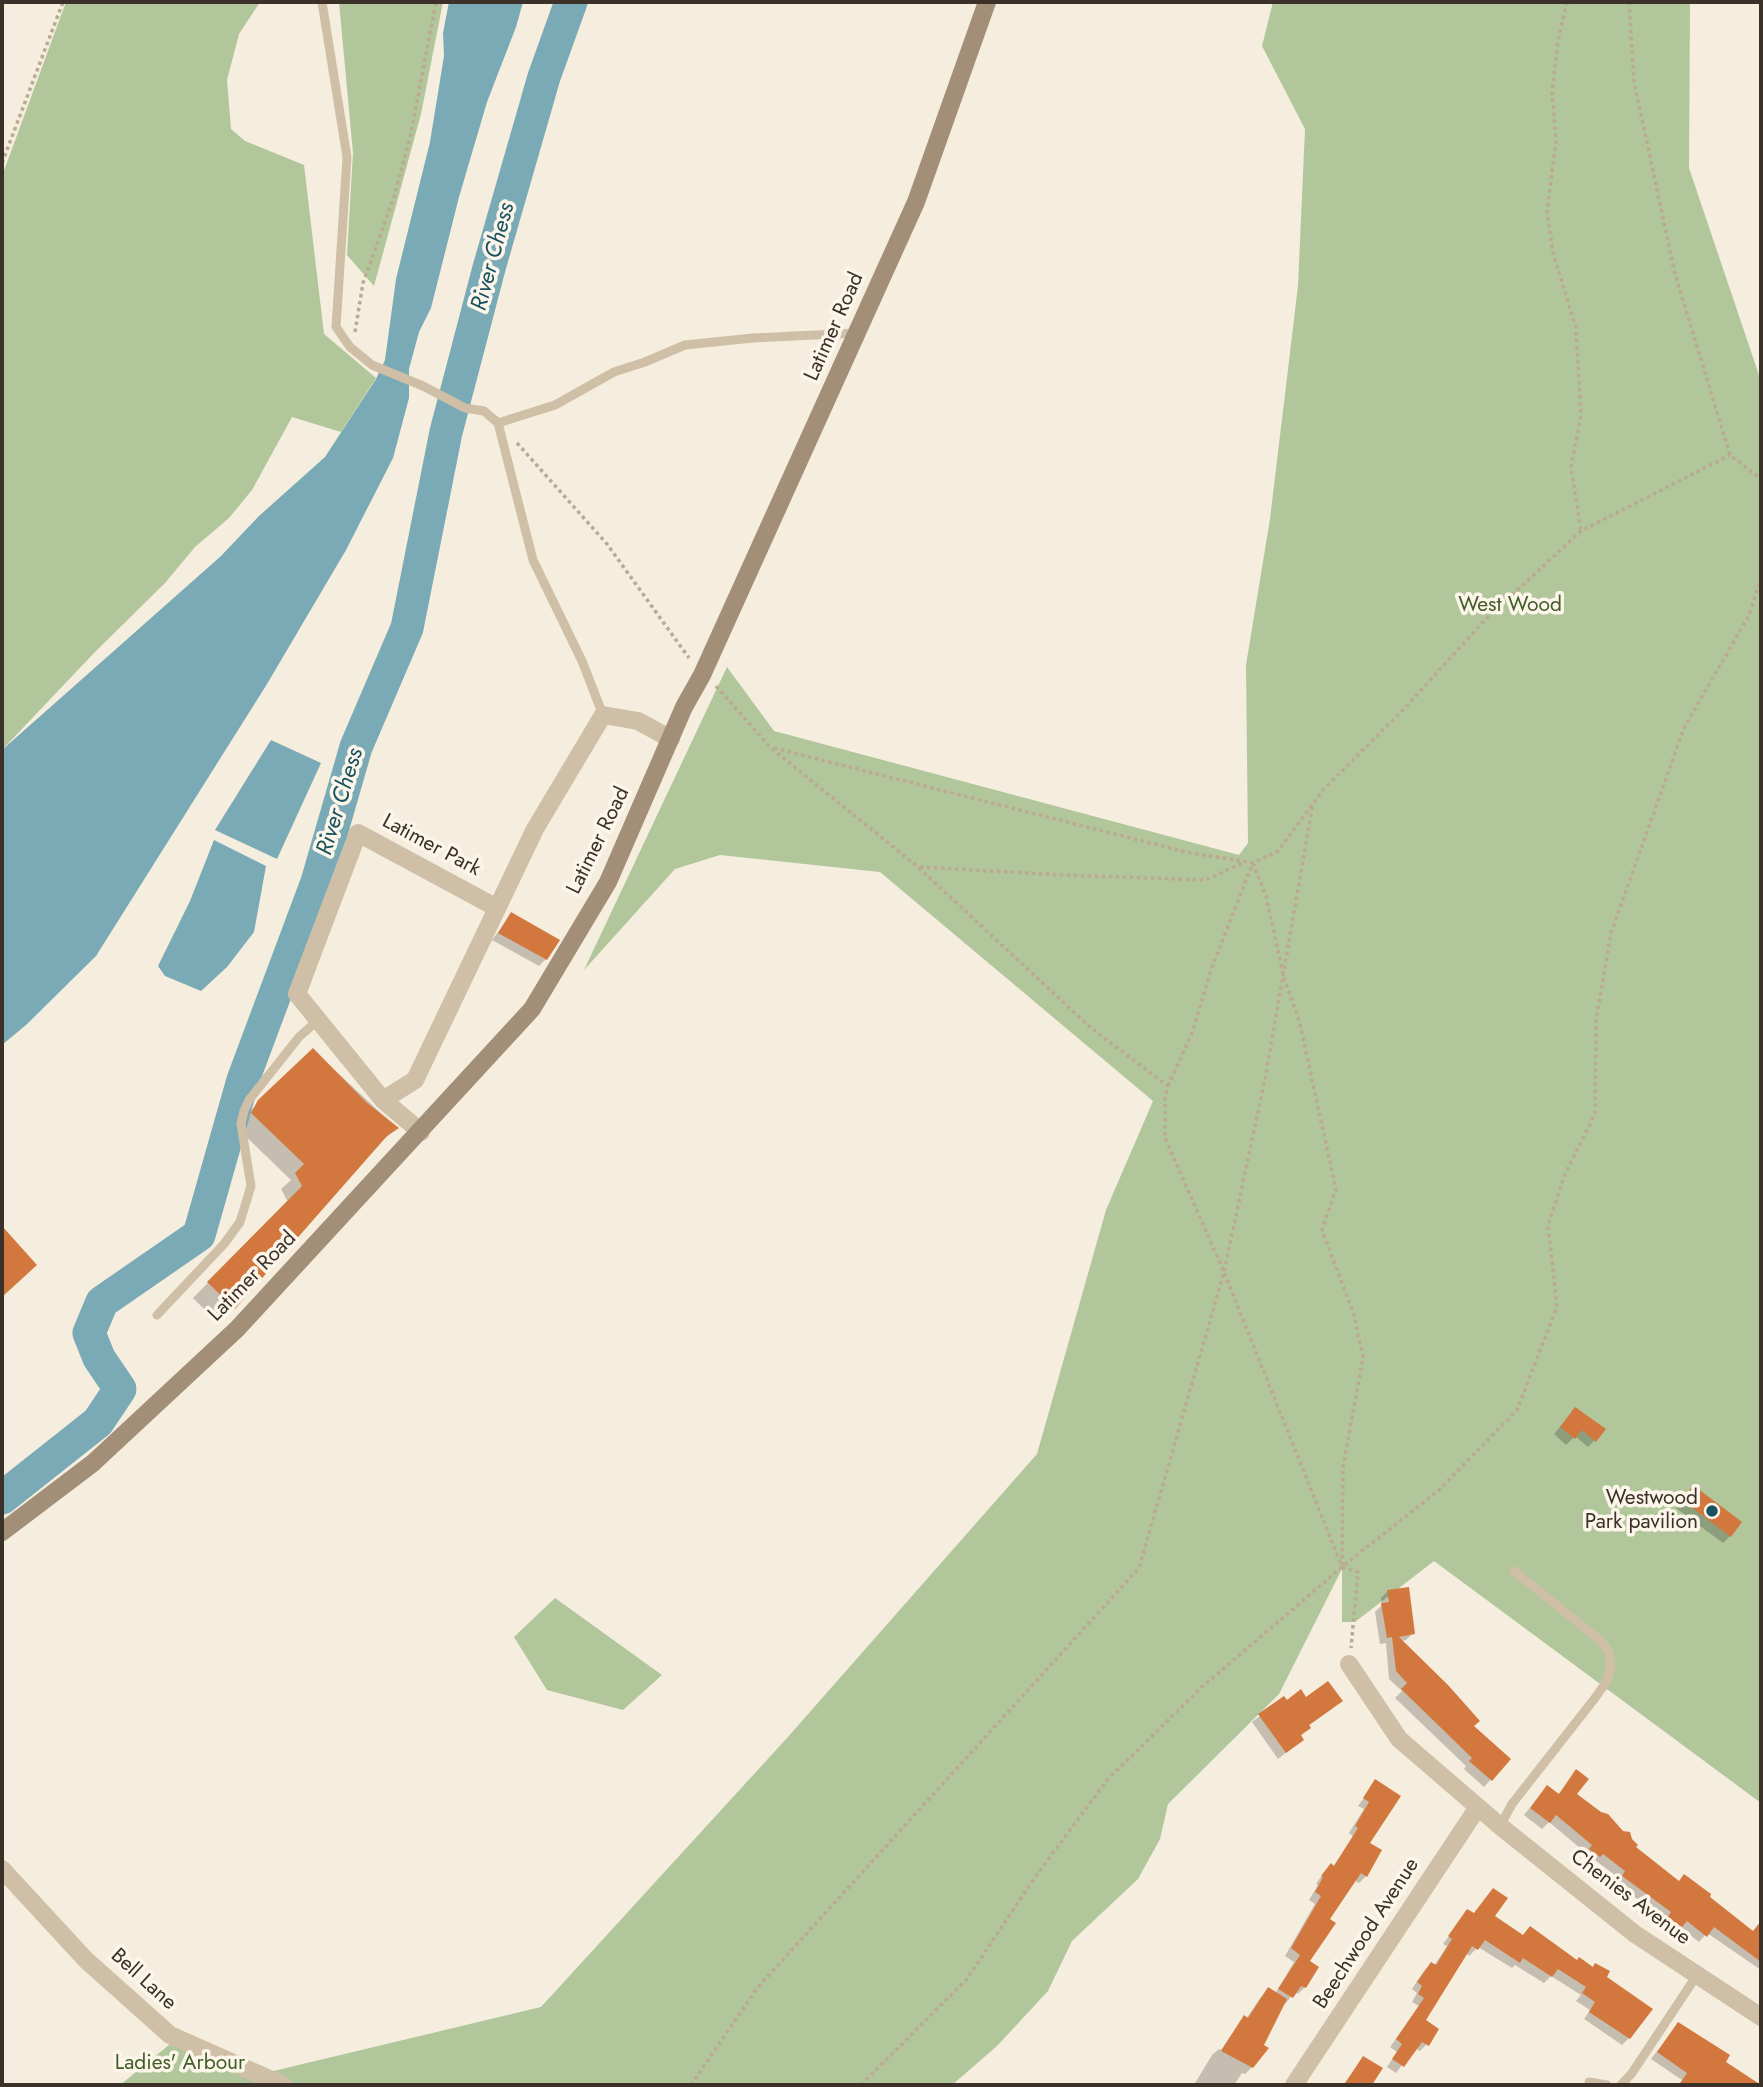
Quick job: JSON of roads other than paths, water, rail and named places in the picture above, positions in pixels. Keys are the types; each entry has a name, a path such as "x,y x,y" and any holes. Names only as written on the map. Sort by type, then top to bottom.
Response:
{"street":[{"name":"Latimer Road","path":"2,1532 93,1463 237,1329 532,1009 608,882 916,202 987,2"},
{"path":"603,715 638,721 671,739"},
{"name":"Latimer Park","path":"383,1100 415,1080 535,829 603,715"},
{"name":"Latimer Park","path":"421,1132 383,1100 297,994 358,833 497,908"},
{"name":"Chenies Avenue","path":"1349,1664 1399,1739 1500,1826 1635,1934 1761,2017"},
{"name":"Beechwood Avenue","path":"1294,2085 1478,1807"},
{"name":"Bell Lane","path":"2,1869 86,1960 170,2035 283,2085"}],"lane":[{"path":"322,2 347,156 336,327 350,347 372,365 448,397 465,408 484,411 498,424 533,561 582,661 603,715"},
{"path":"498,424 555,405 614,372 685,345 857,332"},
{"path":"157,1315 240,1222 251,1186 241,1124 244,1111 249,1100 299,1037 317,1021"},
{"path":"1500,1826 1512,1804 1595,1699 1607,1681 1611,1667 1609,1652 1601,1641 1514,1571"},
{"path":"1621,2085 1632,2073 1697,1975"},
{"path":"1589,2082 1607,2085"}],"water":[{"path":"449,2 523,2 487,102 431,308 419,332 409,369 409,398 393,458 346,550 267,684 96,956 2,1045 2,750 221,556 259,516 325,457 376,379 385,360 396,279 430,142 444,56 443,33"},
{"path":"271,740 321,763 277,859 215,830"},
{"path":"214,840 266,866 254,932 227,967 201,991 165,976 158,966 190,901"}],"waterway":[{"name":"River Chess","path":"2,1498 98,1422 120,1389 99,1358 89,1333 102,1302 199,1235 243,1080 317,882 356,747 407,628 446,432 489,268 544,77 571,2"}],"place":[{"name":"Westwood Park pavilion","path":"1712,1511"}],"park label":[{"name":"West Wood","path":"1510,606"},
{"name":"Ladies' Arbour","path":"180,2064"}]}
